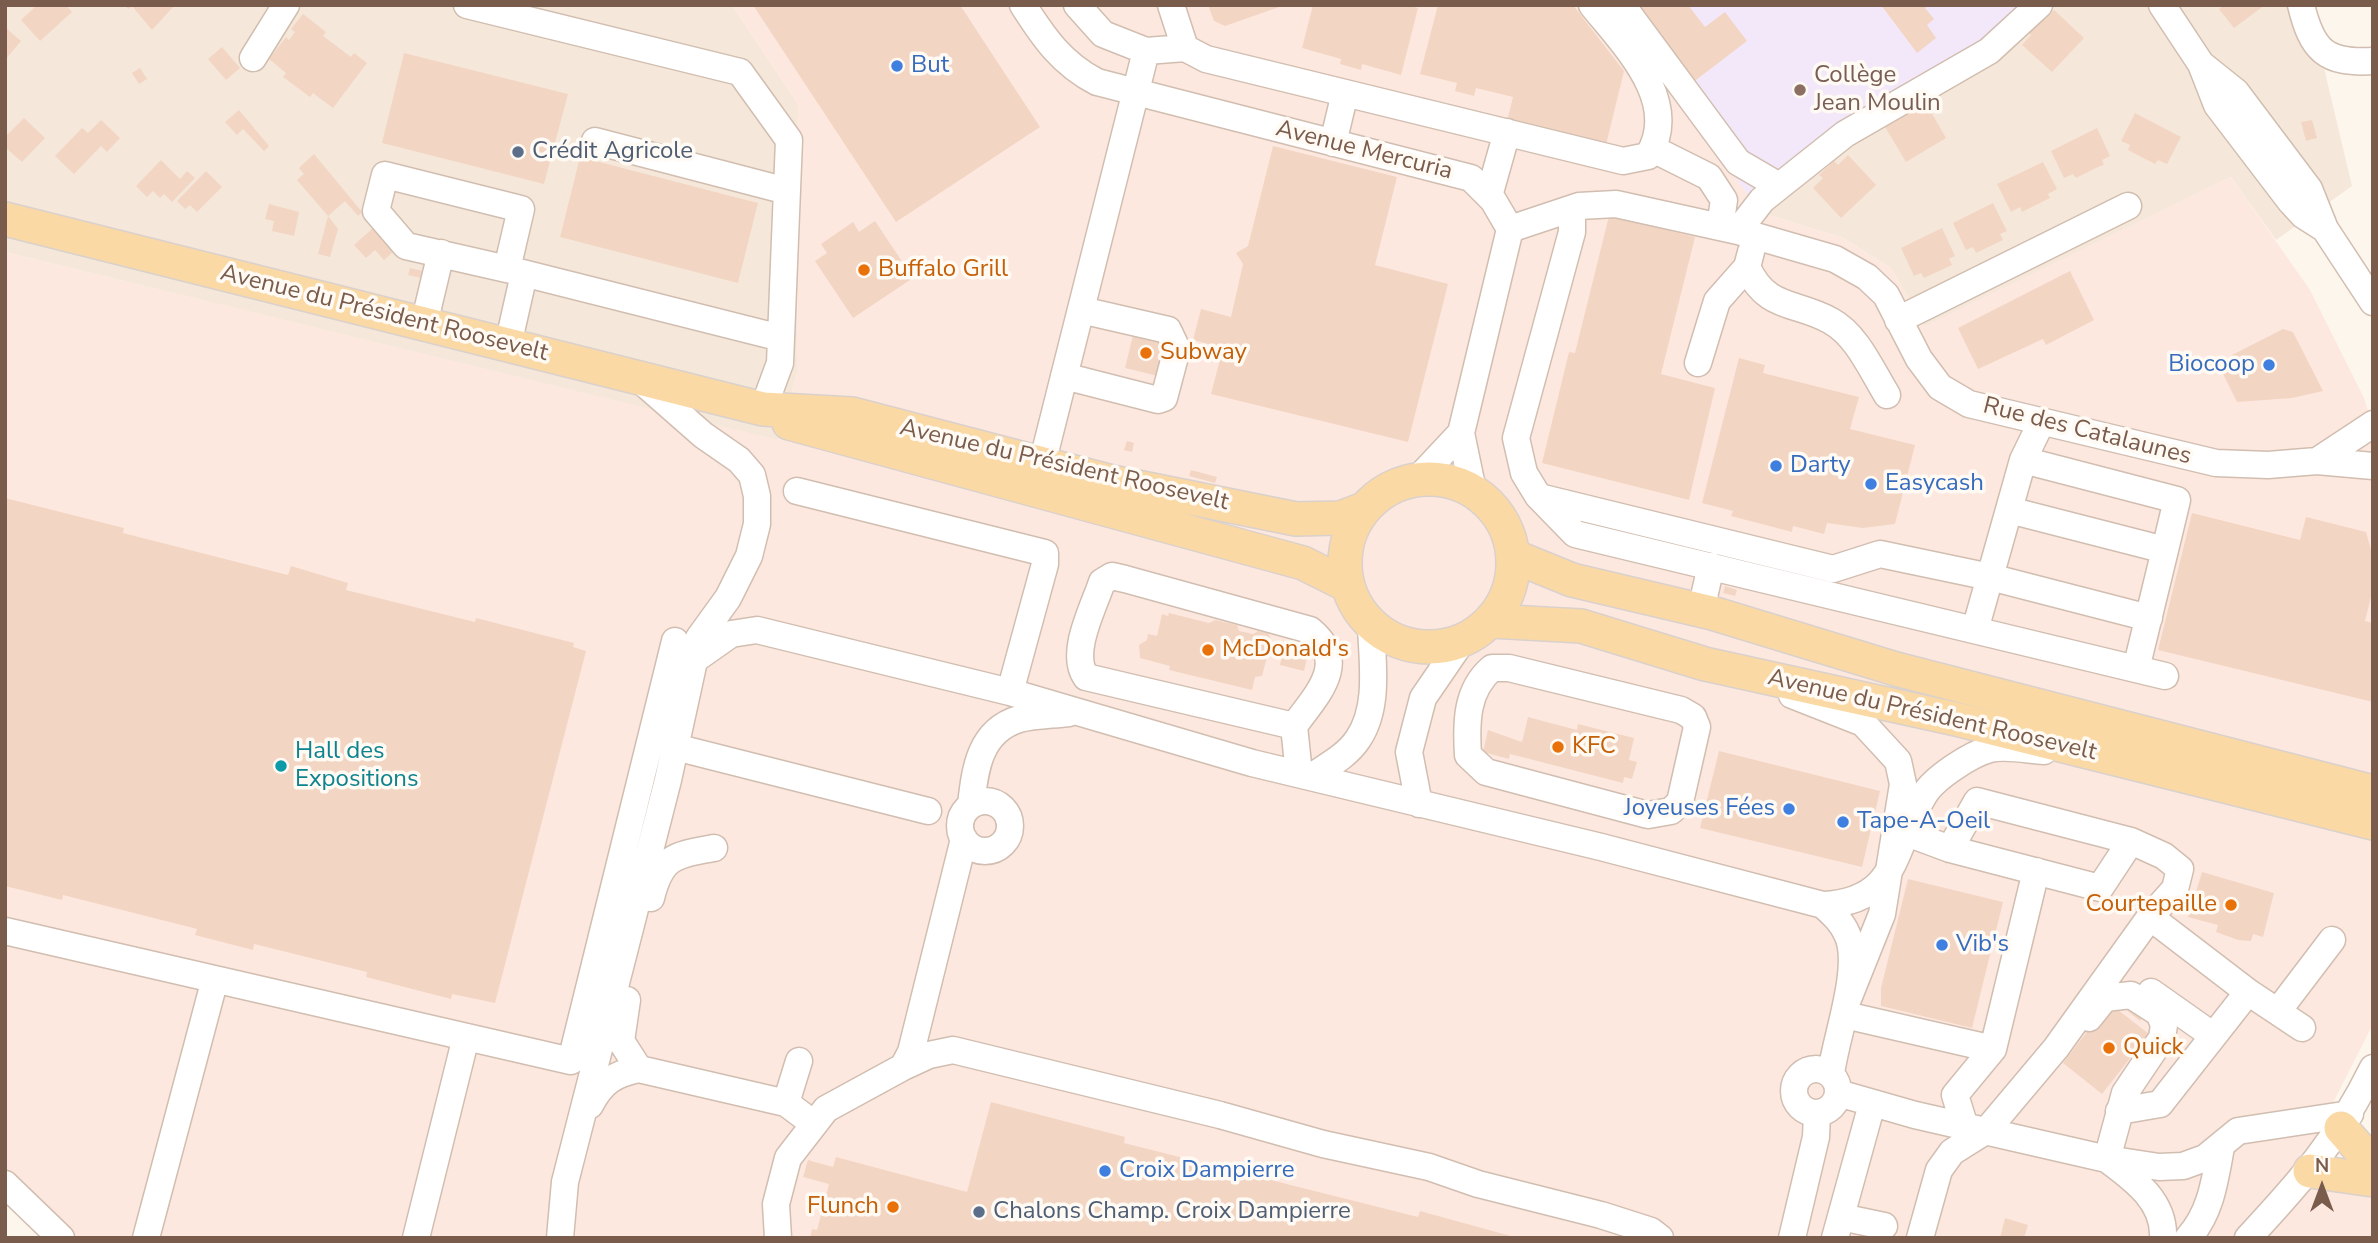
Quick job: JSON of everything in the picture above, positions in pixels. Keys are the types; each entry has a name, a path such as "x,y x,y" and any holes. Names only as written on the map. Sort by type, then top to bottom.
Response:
{"main road":[{"name":"Avenue du Président Roosevelt","path":"5,219 763,409 852,414 1112,482 1296,519 1340,518 1364,509"},
{"name":"Avenue du Président Roosevelt","path":"763,409 797,427 1127,513 1303,563 1347,586"},
{"path":"1416,481 1449,481 1473,491 1493,508 1507,530 1513,556 1509,592 1491,621 1462,641 1439,647 1415,646 1391,639 1371,625 1357,607 1347,586 1345,553 1355,522 1364,509 1381,493 1416,481"},
{"name":"Avenue du Président Roosevelt","path":"1513,556 1573,580 1701,610 2038,708 2373,792"},
{"name":"Avenue du Président Roosevelt","path":"1491,621 1581,626 1704,664 1960,720 2373,823"},
{"path":"2353,1121 2373,1164"},
{"path":"2310,1171 2373,1180"}],"street":[{"path":"253,58 286,5"},
{"path":"467,5 740,72 789,140 780,363 763,409"},
{"name":"Avenue Mercuria","path":"1023,5 1051,48 1077,72 1097,82 1471,178 1489,196 1510,229"},
{"path":"1077,5 1103,34 1146,51 1185,48 1206,59 1623,161 1648,156 1653,149 1661,119 1651,89 1636,60 1592,5"},
{"path":"1171,5 1185,48"},
{"path":"1622,5 1738,162 1779,186"},
{"path":"2301,5 2314,44 2332,58 2373,61"},
{"path":"1737,232 1762,200 1845,134 1989,51 2033,7"},
{"path":"2159,10 2201,64 2236,92 2293,167 2316,203 2325,229 2373,302"},
{"path":"1042,464 1146,51"},
{"path":"1333,143 1345,93"},
{"path":"1489,196 1507,132"},
{"path":"595,141 787,191"},
{"path":"1653,149 1710,177 1724,200 1755,285 1782,305 1831,321 1852,338 1887,395"},
{"path":"508,345 515,272 521,209 385,175 376,211 406,246 441,253 515,272 781,338"},
{"name":"Rue des Catalaunes","path":"1510,229 1572,209 1616,204 1737,232 1835,259 1867,277 1886,295 1919,359 1940,387 1969,404 2216,463 2268,465 2317,461 2373,466"},
{"path":"1898,320 2128,206"},
{"path":"1572,209 1573,232 1516,438 1524,473 1538,496 1575,534 1712,566 1831,582 1880,554 1990,577 2149,618"},
{"path":"1473,491 1461,433 1510,229"},
{"path":"424,324 441,253"},
{"path":"1698,363 1717,301 1747,267"},
{"path":"1064,376 1158,400 1164,398 1177,349 1168,330 1081,310"},
{"path":"560,1238 565,1182 675,747 699,638 728,598 749,556 757,524 757,496 752,475 739,460 703,435 636,376"},
{"path":"1975,630 2023,460 2041,423"},
{"name":"Rue des Catalaunes","path":"2317,461 2373,424"},
{"path":"1416,481 1461,433"},
{"path":"2023,460 2177,500 2136,669"},
{"path":"797,491 1045,553 1045,564 1010,692"},
{"path":"1538,496 1831,582 1975,630 2165,676"},
{"path":"2009,510 2165,550"},
{"path":"1701,610 1712,566"},
{"path":"1294,726 1086,677 1079,668 1080,650 1102,582 1112,576 1310,629 1323,640 1330,654 1326,682 1294,726 1305,776"},
{"path":"1305,776 1345,754 1359,739 1366,721 1373,684 1371,625"},
{"path":"694,660 731,634 757,630 1010,692 1305,776 1823,905 1842,904 1863,898 1888,877 1925,793 1958,764 1991,748 2096,754"},
{"path":"5,931 571,1060 675,641"},
{"path":"1419,804 1409,752 1423,698 1462,641"},
{"path":"1704,664 1845,714 1863,723 1898,761 1903,784 1882,915 1846,1007"},
{"path":"1492,668 1510,668 1681,710 1693,717 1697,727 1681,802 1671,811 1647,815 1486,772 1468,755 1466,723 1473,693 1482,676 1492,668"},
{"path":"903,1067 911,1052 964,839 961,820 971,805 976,761 994,735 1019,719 1077,712"},
{"path":"675,747 928,811"},
{"path":"1476,817 1486,772"},
{"path":"964,839 971,846 990,850 999,846 1009,831 1010,821 999,805 990,801 971,805"},
{"path":"1920,1238 1939,1170 1952,1152 2056,1048 2113,966 2150,917 2175,890 2180,869 2164,856 2131,841 1977,801 1950,849"},
{"path":"1907,833 1950,849 2100,888 2131,841"},
{"path":"639,1069 621,1041 622,1021 657,873 676,854 714,848"},
{"path":"1976,1128 1955,1095 1993,1049 2036,871"},
{"path":"1823,905 1838,919 1849,937 1846,1007 1834,1084 1832,1107 1818,1113 1800,1107 1793,1095 1795,1082 1811,1069 1834,1084 1872,1104 2107,1159 2159,1167 2183,1166 2205,1158 2238,1132 2353,1121"},
{"path":"2150,917 2248,992 2302,1028"},
{"path":"2278,1011 2332,940"},
{"path":"2113,966 2212,1035"},
{"path":"146,1238 215,979"},
{"path":"2119,1111 2160,1104 2248,992"},
{"path":"2056,1048 2077,1035 2105,998 2131,995 2159,1013 2164,1025 2162,1038 2135,1079 2119,1111 2107,1159"},
{"path":"1846,1007 1993,1049"},
{"path":"416,1238 466,1037"},
{"path":"778,1238 776,1204 789,1158 826,1110 903,1067 929,1055 953,1050 1004,1060 1553,1200 1651,1231 1660,1238"},
{"path":"786,1104 799,1061"},
{"path":"2248,1238 2353,1121 2373,1068"},
{"path":"580,1122 601,1085 620,1073 639,1069 786,1104 814,1124"},
{"path":"2135,1079 2138,1092 2160,1104"},
{"path":"1872,1104 1838,1228 1884,1226"},
{"path":"1792,1238 1816,1137 1818,1113"},
{"path":"2188,1238 2200,1224 2214,1186 2221,1147"},
{"path":"2107,1159 2135,1181 2154,1202 2164,1222 2163,1238"},
{"path":"5,1184 61,1238"}],"shaded area":[{"path":"5,5 732,5 798,104 797,374 778,441 5,252"},
{"path":"732,5 1605,5 1762,213 1843,238 1891,268 1925,326 2231,177 2310,290 2364,398 2373,427 2373,1024 2302,1164 2373,1191 2373,1238 65,1238 5,1176 5,252 778,440 797,374 798,104"},
{"path":"1605,5 2309,5 2352,186 2276,240 2231,177 1925,327 1891,268 1843,238 1762,213"},
{"name":"Collège Jean Moulin","path":"1605,5 2048,5 1889,111 1762,213"}],"building":[{"path":"37,5 66,5 72,12 40,41 21,20"},
{"path":"125,5 175,5 152,30 132,6 128,9"},
{"name":"But","path":"753,5 960,5 1040,127 896,222"},
{"path":"1208,5 1282,6 1225,26 1214,21"},
{"path":"1313,5 1407,5 1418,8 1401,75 1362,64 1361,70 1340,64 1341,59 1302,48"},
{"path":"1438,5 1573,5 1624,71 1606,145 1507,121 1513,97 1476,88 1474,96 1455,91 1457,83 1420,74"},
{"path":"1632,5 1688,5 1705,27 1725,12 1747,41 1692,83"},
{"path":"1881,5 1930,5 1925,8 1934,19 1927,25 1936,38 1917,53"},
{"path":"2224,5 2265,5 2234,28 2219,9"},
{"path":"2054,10 2084,38 2052,72 2022,45 2031,35 2027,31 2041,16 2045,20"},
{"path":"303,14 326,32 323,36 351,57 354,53 367,63 333,108 313,93 310,97 283,77 286,73 269,59 286,37 289,40 295,32 291,29"},
{"path":"5,27 21,41 5,60"},
{"path":"222,47 240,68 226,80 208,59"},
{"path":"404,53 568,94 544,184 382,143"},
{"path":"140,68 147,79 139,84 132,73"},
{"path":"1926,103 1946,138 1906,162 1885,127 1896,121 1894,116 1911,105 1914,110"},
{"path":"239,110 269,146 264,151 243,129 237,135 225,122"},
{"path":"2135,113 2181,137 2167,164 2158,160 2155,164 2128,150 2130,145 2121,141"},
{"path":"24,118 45,138 22,162 5,147 5,137"},
{"path":"101,120 120,138 107,152 101,146 74,174 55,156 82,128 88,133"},
{"path":"2312,120 2317,138 2306,141 2301,122"},
{"path":"2097,128 2110,156 2102,160 2104,165 2076,178 2073,174 2064,178 2051,151"},
{"path":"1273,146 1397,177 1375,265 1448,284 1408,442 1211,394 1223,348 1193,340 1201,309 1231,317 1243,264 1236,253 1248,246"},
{"path":"314,154 362,212 358,216 345,201 328,216 297,180 304,174 299,168"},
{"path":"1848,155 1876,185 1841,218 1813,188 1823,178 1819,175 1834,161 1838,165"},
{"path":"580,157 758,203 738,283 560,237"},
{"path":"161,160 180,179 187,171 195,178 172,202 164,194 160,198 153,191 147,197 136,186"},
{"path":"2043,162 2057,189 2048,194 2050,198 2022,212 2020,207 2011,212 1997,184"},
{"path":"206,171 222,187 197,212 190,205 185,209 177,201"},
{"path":"1993,203 2007,231 2000,234 2003,240 1976,253 1973,247 1966,250 1953,223"},
{"path":"269,204 299,212 294,236 272,231 274,221 265,219"},
{"path":"328,216 338,229 330,257 318,254"},
{"path":"1609,216 1695,237 1661,374 1715,388 1689,500 1542,463 1569,352 1575,353"},
{"name":"Buffalo Grill","path":"875,221 913,278 853,318 815,261 827,253 821,244 853,222 859,232"},
{"path":"374,227 394,251 384,260 375,250 366,258 354,245"},
{"path":"1942,228 1955,256 1949,259 1952,265 1924,278 1921,273 1914,276 1901,248"},
{"path":"410,268 423,271 421,278 408,275"},
{"path":"2070,271 2094,320 2046,345 2043,339 1978,369 1958,328"},
{"name":"Biocoop","path":"2283,329 2293,332 2323,391 2292,398 2237,402 2223,374 2232,355"},
{"name":"Subway","path":"1134,331 1167,339 1158,376 1125,368"},
{"name":"Darty","path":"1739,358 1765,365 1763,373 1859,397 1850,429 1915,445 1895,524 1863,528 1827,523 1824,534 1793,526 1792,532 1731,516 1733,511 1702,503"},
{"path":"1127,441 1134,443 1132,452 1124,450"},
{"path":"1191,470 1217,477 1215,483 1189,476"},
{"name":"Hall des Expositions","path":"5,498 124,528 123,533 288,575 291,566 348,583 346,590 475,622 476,618 574,643 573,647 586,651 495,1003 452,994 451,999 366,977 367,972 254,944 253,950 195,935 197,929 63,895 62,900 5,886"},
{"path":"2192,513 2300,540 2306,517 2366,532 2373,557 2373,589 2365,621 2373,623 2373,702 2158,650"},
{"path":"1725,586 1737,590 1735,596 1723,593"},
{"name":"McDonald's","path":"1169,613 1209,623 1215,620 1237,625 1239,631 1253,634 1258,631 1268,633 1271,639 1269,647 1283,651 1286,642 1309,648 1304,671 1280,665 1282,656 1268,653 1262,676 1255,677 1252,690 1169,670 1170,666 1140,658 1139,645 1147,640 1148,634 1157,636 1162,614 1168,616"},
{"name":"KFC","path":"1528,717 1577,730 1578,724 1634,738 1629,760 1637,762 1632,779 1624,777 1623,783 1510,754 1509,759 1483,752 1488,730 1522,742"},
{"path":"1719,751 1880,791 1862,867 1700,828"},
{"name":"Courtepaille","path":"2202,872 2274,893 2263,937 2253,934 2251,941 2238,940 2216,932 2218,925 2188,917"},
{"name":"Vib's","path":"1908,879 2003,902 1972,1028 1881,1006 1881,988"},
{"path":"2131,999 2147,1012 2140,1021 2124,1008"},
{"name":"Quick","path":"2109,1003 2149,1034 2102,1094 2063,1063"},
{"name":"Croix Dampierre","path":"991,1102 1125,1137 1124,1143 1418,1217 1420,1211 1518,1238 810,1238 812,1229 817,1230 829,1184 803,1177 808,1160 833,1167 836,1157 967,1192"},
{"path":"2005,1218 2028,1225 2024,1238 2000,1238"}],"place":[{"name":"But","path":"897,66"},
{"name":"Collège Jean Moulin","path":"1800,90"},
{"name":"Crédit Agricole","path":"518,152"},
{"name":"Buffalo Grill","path":"864,270"},
{"name":"Subway","path":"1146,353"},
{"name":"Biocoop","path":"2269,365"},
{"name":"Darty","path":"1776,466"},
{"name":"Easycash","path":"1871,484"},
{"name":"McDonald's","path":"1208,650"},
{"name":"KFC","path":"1558,747"},
{"name":"Hall des Expositions","path":"281,766"},
{"name":"Joyeuses Fées","path":"1789,809"},
{"name":"Tape-A-Oeil","path":"1843,822"},
{"name":"Courtepaille","path":"2231,905"},
{"name":"Vib's","path":"1942,945"},
{"name":"Quick","path":"2109,1048"},
{"name":"Croix Dampierre","path":"1105,1171"},
{"name":"Flunch","path":"893,1207"},
{"name":"Chalons Champ. Croix Dampierre","path":"979,1212"}]}
